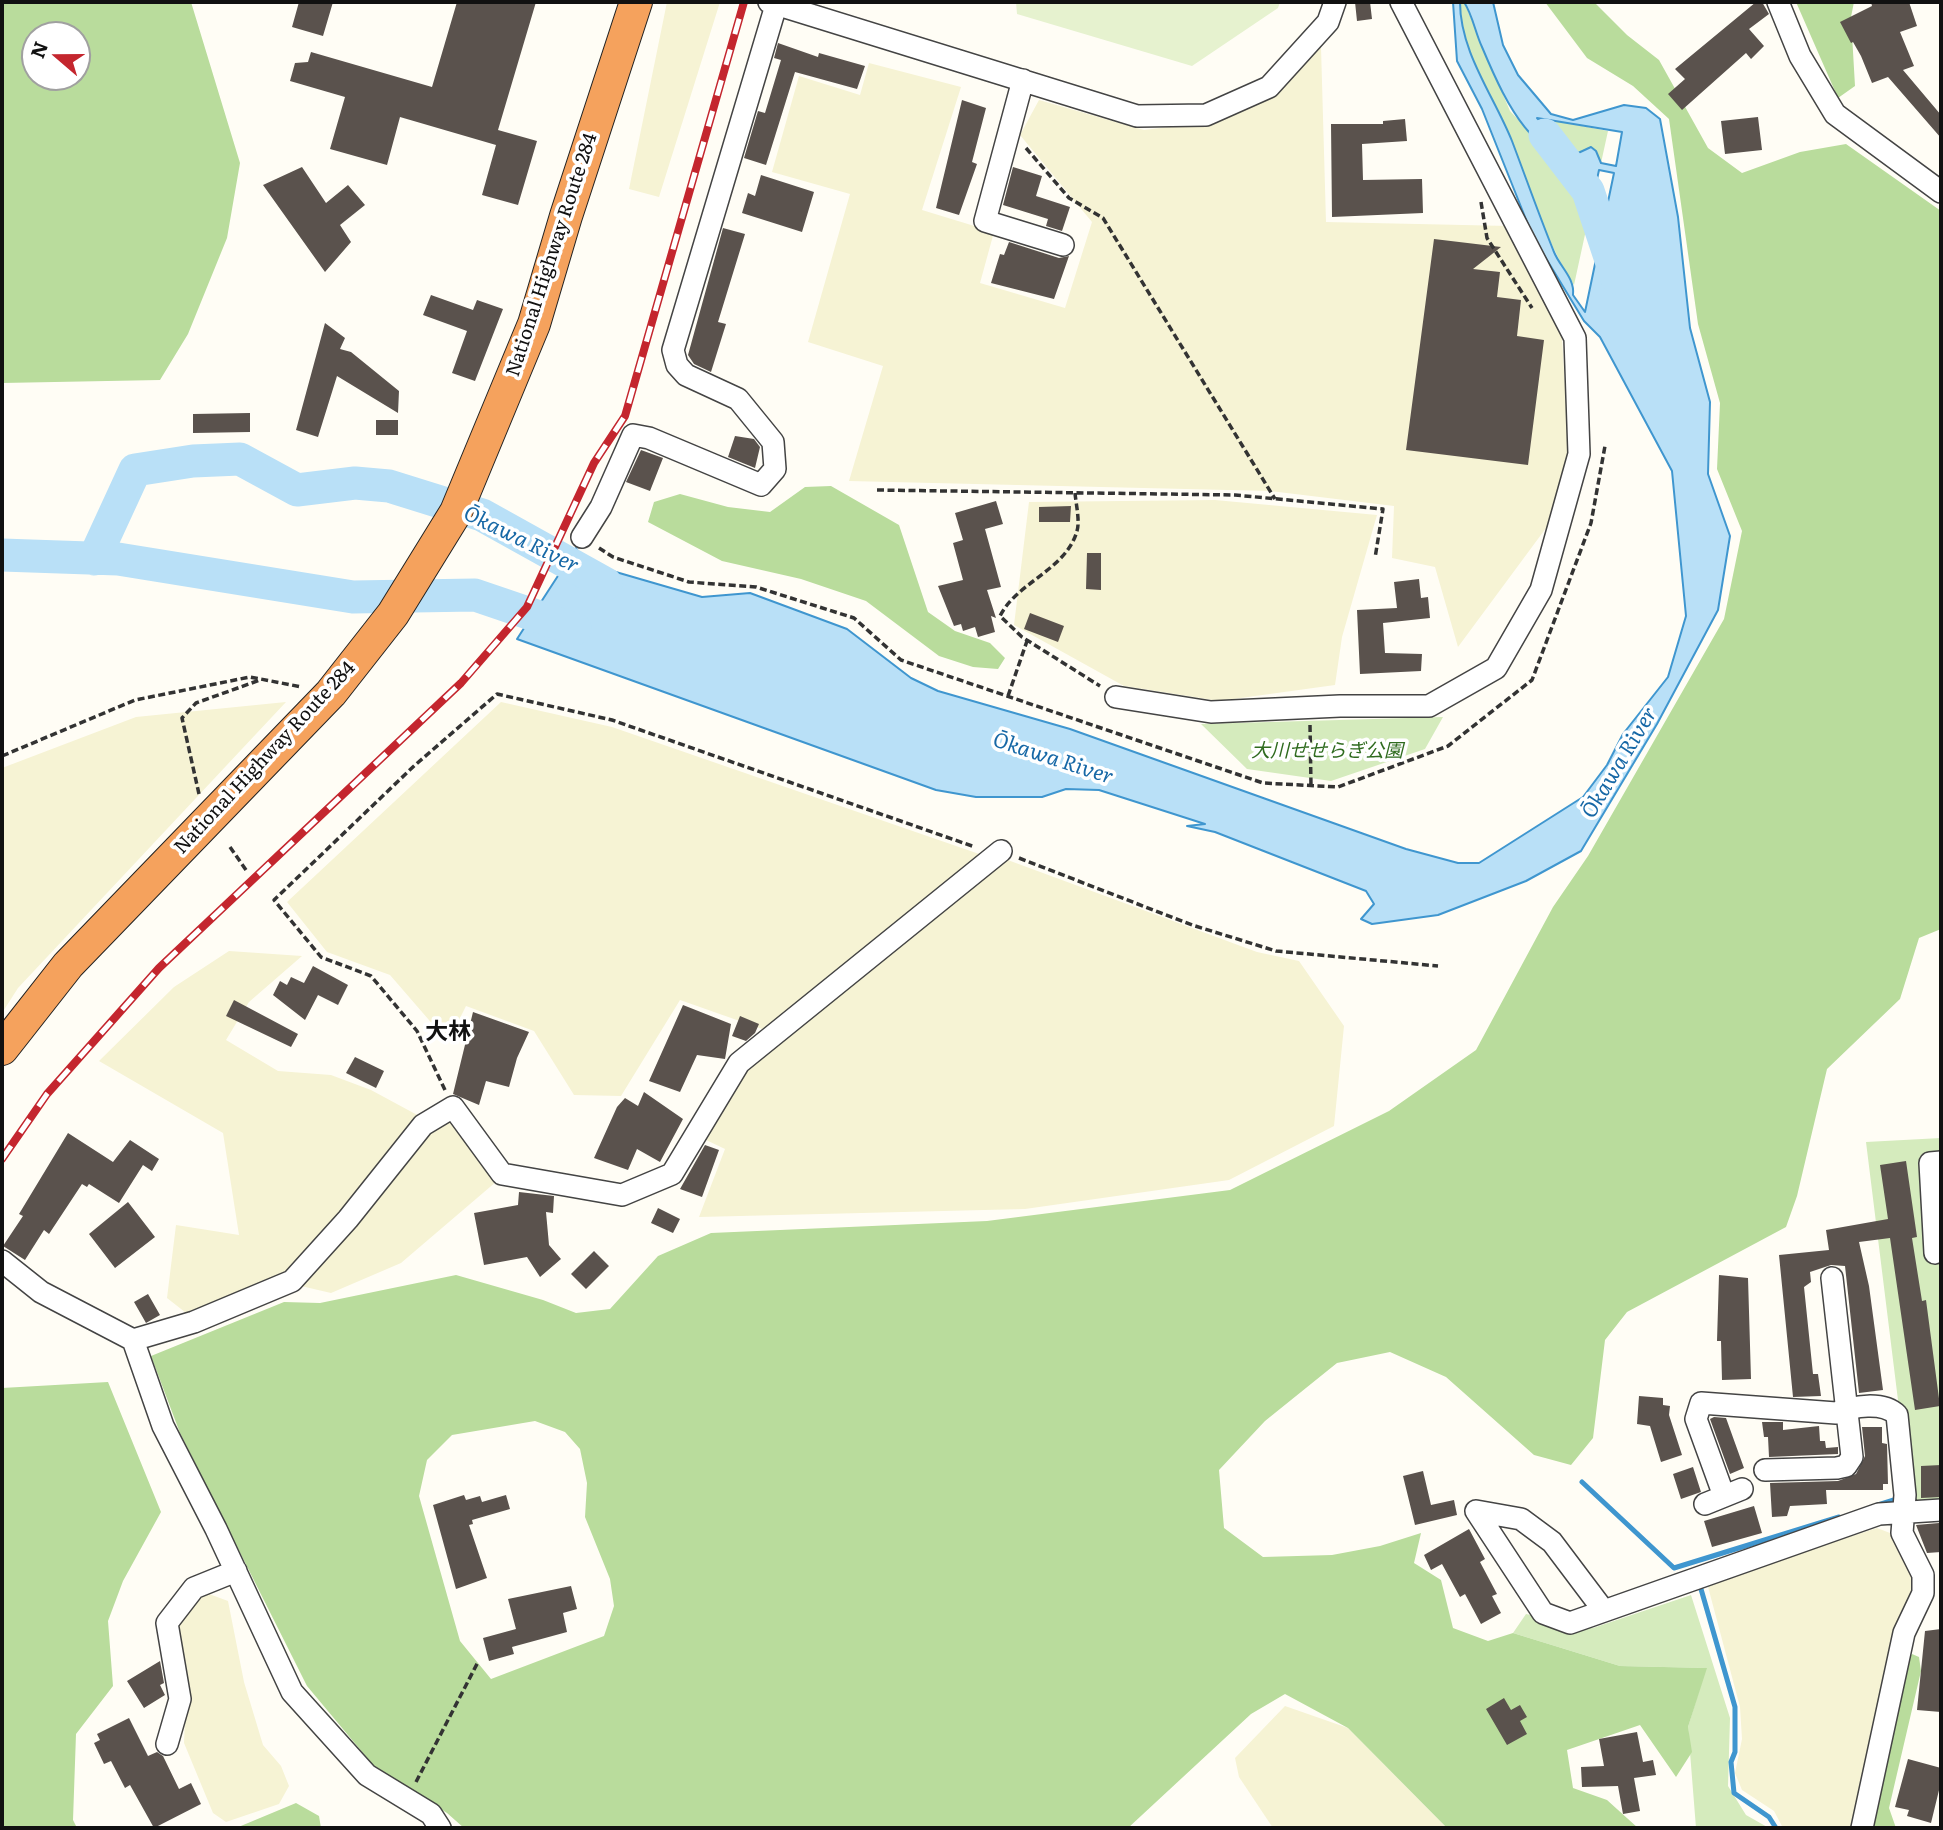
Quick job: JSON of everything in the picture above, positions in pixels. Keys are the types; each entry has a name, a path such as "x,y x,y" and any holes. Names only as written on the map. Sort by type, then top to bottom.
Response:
{"highway":[{"name":"National Highway Route 284","path":"2,1049 68,965 331,693 393,614 456,512 534,324 566,216 636,2"}],"street":[{"path":"582,537 601,507 633,435 649,438 761,485 775,469 773,442 738,400 686,375 677,365 673,350 774,3 1137,116 1206,115 1269,87 1328,22 1335,2"},
{"path":"1116,697 1211,712 1310,707 1429,706 1496,668 1541,590 1579,454 1575,338 1401,2"},
{"path":"1778,2 1800,56 1835,114 1941,192"},
{"path":"1023,80 985,221 1063,244"},
{"path":"133,1340 194,1322 292,1281 348,1219 423,1125 453,1107 502,1174 622,1195 672,1174 739,1063 999,853"},
{"path":"1935,1253 1930,1163 1941,1162"},
{"path":"2,1261 41,1292 133,1340 163,1426 236,1571 292,1692 367,1774 431,1814 440,1828"},
{"path":"1765,1471 1846,1466 1852,1457 1832,1278"},
{"path":"1724,1496 1696,1419 1701,1403 1836,1413 1847,1408 1883,1406 1897,1415 1905,1495 1902,1533 1932,1589 1904,1633 1862,1828"},
{"path":"1604,1611 1552,1542 1521,1520 1476,1511 1543,1613 1570,1623 1879,1514 1941,1510"},
{"path":"167,1744 180,1699 167,1623 194,1588 236,1571"}],"path":[{"path":"1010,129 1069,198 1103,218 1275,499"},
{"path":"582,537 613,557 689,582 756,587 854,618 901,660 1263,783 1338,787 1448,746 1532,680 1591,523 1605,446"},
{"path":"877,490 1275,499 1383,509 1375,558"},
{"path":"1075,493 1077,531 1061,558 1007,601 1000,616 1027,640 1116,697"},
{"path":"1008,696 1027,640"},
{"path":"2,756 135,700 250,677 331,693"},
{"path":"199,794 182,718 196,703 263,679"},
{"path":"453,1107 417,1031 371,976 321,957 274,900 414,766 497,694 611,720 999,853 1192,925 1276,951 1438,965"},
{"path":"1310,707 1311,786"},
{"path":"230,848 246,870"},
{"path":"407,1800 478,1662"}],"shaded area":[{"path":"667,2 720,2 659,197 629,189"},
{"path":"1321,47 1326,222 1509,226 1561,323 1569,452 1549,524 1458,647 1435,567 1392,558 1394,506 1270,491 849,481 883,366 808,342 850,194 772,172 799,76 860,95 869,63 961,87 922,210 994,232 980,283 1065,308 1092,222 1020,135 1039,100 1144,130 1192,124 1250,107"},
{"path":"1215,500 1377,515 1342,637 1335,685 1219,701 1124,686 1014,625 1029,502"},
{"path":"286,702 18,988 2,1013 2,768 136,717"},
{"path":"501,702 612,727 985,856 768,1031 680,1000 621,1096 574,1095 534,1031 466,1006 448,1042 390,975 327,952 287,902"},
{"path":"1005,859 1257,952 1299,961 1344,1026 1334,1126 1229,1180 1025,1209 699,1217 725,1149 704,1139 746,1068"},
{"path":"229,951 302,956 249,1002 226,1040 278,1071 331,1075 371,1090 421,1117 285,1275 190,1316 167,1298 176,1225 239,1235 223,1133 99,1061 174,987"},
{"path":"452,1118 497,1181 401,1263 331,1293 301,1286 428,1133"},
{"path":"1877,1528 1890,1533 1902,1550 1914,1582 1898,1631 1857,1825 1846,1828 1783,1828 1774,1811 1742,1790 1735,1773 1742,1739 1740,1707 1707,1583"},
{"path":"201,1591 228,1601 244,1682 263,1745 281,1766 289,1786 279,1804 226,1822 213,1813 184,1743 187,1673 177,1634 183,1615"},
{"path":"1285,1706 1348,1728 1447,1828 1273,1828 1239,1777 1235,1758"}],"green space":[{"path":"2,2 191,2 240,163 227,238 188,334 160,380 2,383"},
{"path":"1016,2 1280,2 1278,8 1192,66 1017,14"},
{"path":"1460,2 1464,2 1510,111 1558,162 1596,184 1574,285 1547,233 1505,125 1479,74 1461,20"},
{"path":"1545,2 1594,2 1627,35 1659,60 1708,148 1742,173 1800,152 1846,144 1941,211 1941,929 1919,938 1900,999 1827,1069 1797,1196 1786,1227 1627,1312 1605,1340 1593,1438 1571,1465 1534,1455 1446,1377 1390,1352 1337,1363 1265,1421 1219,1470 1224,1528 1263,1557 1332,1555 1380,1546 1421,1533 1414,1563 1441,1580 1453,1628 1488,1641 1513,1633 1620,1666 1707,1668 1688,1727 1692,1752 1676,1777 1640,1725 1567,1750 1573,1788 1607,1800 1638,1828 1447,1828 1348,1728 1285,1694 1251,1714 1128,1828 464,1828 447,1813 373,1765 307,1686 180,1433 151,1356 284,1302 320,1303 456,1275 543,1300 576,1313 610,1309 658,1256 711,1233 987,1221 1230,1190 1389,1111 1476,1050 1553,907 1588,856 1724,619 1742,531 1717,469 1720,403 1698,324 1669,119 1633,86 1587,58","holes":["535,1421 565,1432 580,1449 587,1483 585,1517 610,1579 614,1606 604,1636 491,1679 460,1641 419,1496 427,1460 452,1435"]},
{"path":"1796,2 1854,2 1851,17 1855,86 1838,98"},
{"path":"1535,117 1608,131 1601,163 1596,151 1583,150 1576,154 1573,152"},
{"path":"831,486 899,525 928,612 955,631 990,643 1005,658 998,669 973,667 939,656 866,601 801,579 722,561 648,522 654,502 680,494 728,507 770,512 805,487"},
{"name":"大川せせらぎ公園","path":"1443,717 1425,749 1331,781 1247,769 1201,724"},
{"path":"1941,1138 1941,1505 1911,1505 1866,1142"},
{"path":"108,1382 161,1512 123,1581 108,1621 113,1686 76,1734 73,1820 77,1828 2,1828 2,1388"},
{"path":"1691,1595 1730,1718 1728,1786 1746,1815 1769,1828 1696,1828 1688,1727 1706,1668 1620,1666 1513,1633 1526,1614 1593,1628"},
{"path":"1912,1654 1919,1657 1921,1671 1889,1808 1896,1828 1868,1828 1905,1664"},
{"path":"296,1803 319,1816 321,1828 236,1828"}],"water":[{"path":"1453,2 1460,2 1461,20 1472,56 1505,124 1554,252 1572,283 1573,295 1585,312 1614,173 1599,170 1596,184 1573,170 1538,142 1513,111 1464,2 1493,2 1503,45 1518,75 1551,114 1573,120 1624,105 1646,108 1660,119 1678,217 1690,328 1710,402 1708,474 1730,536 1718,610 1657,724 1581,851 1526,881 1438,915 1372,924 1361,919 1374,904 1366,891 1215,832 1187,826 1205,824 1099,790 1066,789 1042,797 976,797 936,790 517,639 576,548 581,558 609,570 702,597 750,593 847,629 911,678 938,691 1070,729 1406,849 1458,863 1479,863 1583,797 1607,765 1623,734 1668,677 1686,616 1672,471 1600,337 1584,321 1533,237 1482,109 1457,61","holes":["1537,118 1622,132 1616,166 1601,163 1596,151 1591,147 1576,154"]}],"building":[{"path":"299,2 333,2 323,36 292,27"},
{"path":"457,2 536,2 498,130 537,141 518,205 482,195 496,145 400,117 387,165 330,149 345,97 290,81 295,63 308,62 311,52 432,87"},
{"path":"1355,2 1370,2 1372,19 1357,21"},
{"path":"1756,2 1762,2 1769,14 1749,29 1764,46 1751,59 1746,53 1682,110 1668,94 1685,79 1675,69"},
{"path":"1871,2 1909,2 1917,26 1900,32 1914,66 1903,70 1941,115 1941,138 1888,77 1872,83 1861,56 1840,22 1872,6"},
{"path":"778,43 818,57 819,53 865,66 857,89 795,72 766,165 744,158 758,111 765,113 781,60 774,58"},
{"path":"962,100 986,108 972,162 977,164 959,215 936,208"},
{"path":"1758,117 1762,150 1725,154 1721,121"},
{"path":"1405,119 1407,141 1362,144 1363,180 1422,179 1423,213 1332,217 1331,124 1383,124 1383,121"},
{"path":"302,167 326,203 348,185 365,205 340,225 351,242 325,272 263,185"},
{"path":"1013,167 1042,176 1036,196 1070,207 1062,231 1046,226 1048,219 1003,205"},
{"path":"761,175 814,192 802,232 742,213 748,193 755,196"},
{"path":"723,228 745,234 718,322 726,324 711,372 694,364 688,355"},
{"path":"1434,239 1501,247 1473,269 1500,272 1497,297 1521,300 1517,336 1544,340 1528,465 1406,450"},
{"path":"1009,242 1059,258 1069,256 1054,299 991,283 1000,254 1004,255"},
{"path":"431,295 473,310 477,300 503,309 475,381 452,373 467,331 423,315"},
{"path":"325,323 345,338 340,349 351,352 399,391 398,413 337,376 318,437 296,430"},
{"path":"250,413 250,432 193,433 193,414"},
{"path":"376,420 398,420 398,435 376,435"},
{"path":"735,436 754,439 760,447 755,468 728,457"},
{"path":"641,450 663,458 650,491 626,482"},
{"path":"996,501 1003,524 985,529 1001,587 987,590 996,618 991,616 995,632 978,637 975,627 963,631 961,624 954,626 938,586 963,580 953,543 963,540 955,513"},
{"path":"1071,506 1070,522 1039,522 1039,507"},
{"path":"1087,553 1101,553 1101,590 1086,589"},
{"path":"1419,579 1421,598 1428,597 1430,618 1383,623 1385,653 1422,654 1421,671 1360,674 1357,610 1397,608 1394,582"},
{"path":"1030,613 1064,626 1058,642 1024,629"},
{"path":"313,966 348,985 338,1005 318,995 305,1020 273,995 280,981 287,985 291,977 304,983"},
{"path":"234,1000 298,1034 291,1047 226,1016"},
{"path":"683,1005 731,1024 725,1059 697,1055 680,1092 649,1081"},
{"path":"473,1012 529,1032 517,1058 509,1087 486,1081 479,1105 453,1094"},
{"path":"740,1016 759,1024 755,1033 746,1041 732,1036"},
{"path":"355,1057 384,1071 376,1088 346,1073"},
{"path":"644,1092 683,1119 660,1162 637,1149 628,1170 594,1158 617,1107 625,1098 638,1106"},
{"path":"68,1133 113,1162 130,1140 159,1159 152,1171 143,1165 119,1203 89,1184 87,1187 82,1184 49,1234 44,1230 25,1260 3,1246 23,1216 19,1214"},
{"path":"705,1145 719,1150 702,1197 680,1189"},
{"path":"1906,1161 1917,1237 1912,1238 1922,1301 1926,1300 1940,1406 1915,1410 1890,1238 1859,1242 1869,1286 1883,1390 1859,1393 1845,1266 1831,1265 1810,1272 1811,1282 1804,1287 1813,1374 1818,1374 1821,1396 1793,1397 1779,1255 1829,1250 1826,1230 1888,1219 1880,1165"},
{"path":"519,1192 554,1196 553,1213 546,1212 549,1245 561,1259 540,1277 527,1257 484,1265 474,1213 518,1205"},
{"path":"128,1202 155,1237 115,1268 89,1234"},
{"path":"658,1208 680,1219 673,1233 651,1223"},
{"path":"594,1251 609,1266 586,1289 571,1274"},
{"path":"1719,1275 1748,1278 1751,1379 1722,1380 1721,1341 1717,1341"},
{"path":"148,1294 160,1315 146,1323 134,1302"},
{"path":"1639,1396 1663,1398 1663,1405 1670,1406 1669,1415 1682,1455 1661,1462 1650,1426 1637,1424"},
{"path":"1726,1418 1744,1468 1730,1474 1710,1419"},
{"path":"1762,1422 1783,1422 1783,1430 1819,1426 1820,1441 1825,1441 1826,1448 1838,1447 1838,1454 1769,1457 1768,1437 1764,1437"},
{"path":"1862,1427 1882,1427 1882,1443 1887,1444 1888,1484 1883,1484 1883,1490 1826,1490 1827,1504 1790,1506 1787,1516 1772,1517 1770,1483 1838,1481 1856,1474 1865,1456"},
{"path":"1941,1465 1941,1497 1921,1498 1921,1466"},
{"path":"1693,1467 1701,1492 1681,1499 1673,1474"},
{"path":"1423,1471 1431,1505 1454,1500 1457,1515 1415,1525 1403,1476"},
{"path":"464,1495 466,1500 480,1496 482,1502 506,1495 510,1509 472,1520 473,1524 469,1525 487,1578 456,1589 433,1505"},
{"path":"1754,1506 1762,1533 1712,1547 1704,1521"},
{"path":"1939,1523 1941,1552 1927,1553 1916,1525"},
{"path":"1469,1529 1485,1559 1480,1562 1497,1594 1492,1596 1501,1613 1481,1624 1465,1594 1460,1597 1442,1564 1431,1570 1424,1555"},
{"path":"571,1586 577,1609 563,1613 567,1632 512,1647 514,1654 489,1661 483,1638 516,1629 508,1599"},
{"path":"1941,1629 1941,1712 1917,1710 1925,1631"},
{"path":"160,1661 164,1683 160,1685 165,1695 144,1708 127,1681"},
{"path":"1504,1698 1511,1710 1520,1705 1527,1717 1520,1721 1527,1734 1507,1745 1486,1709"},
{"path":"129,1718 148,1756 157,1752 163,1756 179,1789 191,1783 201,1804 154,1828 130,1785 125,1788 111,1761 104,1764 94,1743 100,1740 97,1734"},
{"path":"1637,1732 1643,1762 1653,1760 1656,1775 1634,1778 1640,1811 1623,1814 1618,1786 1582,1787 1581,1767 1604,1766 1599,1739"},
{"path":"1908,1759 1941,1768 1941,1782 1931,1823 1907,1816 1909,1810 1895,1807"}],"waterway":[{"name":"Ōkawa River","path":"1545,135 1588,191 1617,278"},
{"name":"Ōkawa River","path":"94,559 135,470 193,461 240,459 297,490 355,483 389,486 482,515 606,584"},
{"name":"Ōkawa River","path":"2,555 118,559 353,597 475,595 575,629"},
{"path":"1582,1482 1674,1568 1839,1517"},
{"path":"1878,1505 1897,1499"},
{"path":"1701,1589 1735,1707 1735,1752 1731,1762 1734,1793 1769,1817 1776,1828"}],"railway":[{"path":"2,1159 47,1094 159,968 461,683 527,607 594,463 625,416 744,2"}],"district":[{"name":"大林","path":"448,1032"}]}
